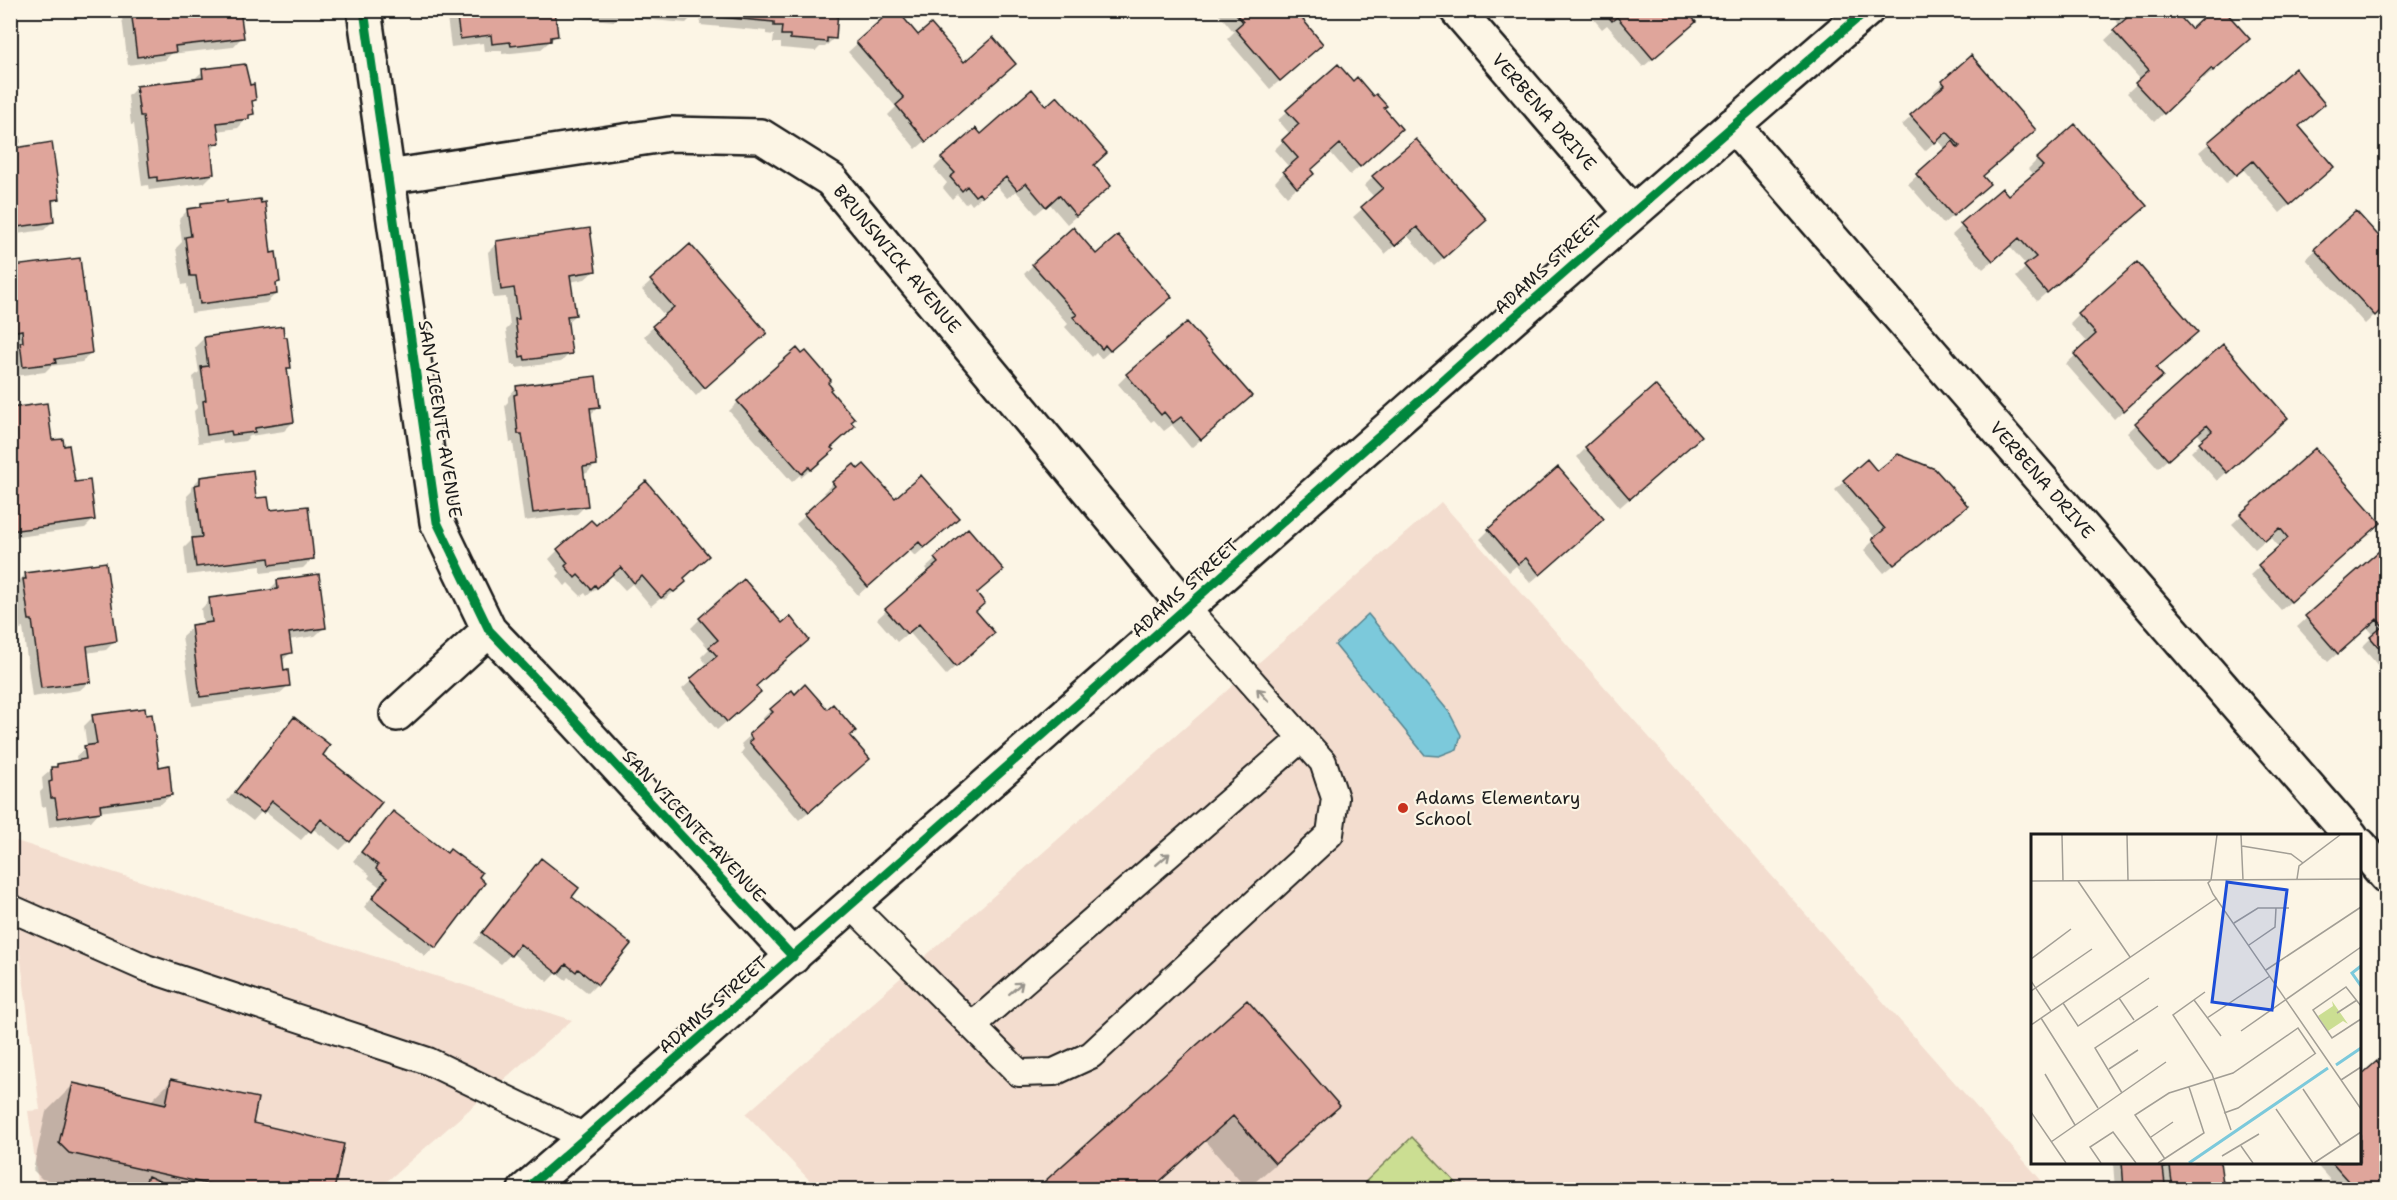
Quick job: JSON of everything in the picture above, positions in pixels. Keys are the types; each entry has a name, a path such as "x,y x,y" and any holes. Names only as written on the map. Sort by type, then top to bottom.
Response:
{"street":[{"name":"SAN VICENTE AVENUE","path":"364,10 436,522 489,630 793,957"},
{"name":"VERBENA DRIVE","path":"1457,10 1632,213"},
{"name":"ADAMS STREET","path":"525,1190 852,906 1632,213 1867,10"},
{"name":"VERBENA DRIVE","path":"1733,125 2349,834"},
{"name":"BRUNSWICK AVENUE","path":"388,177 670,134 761,136 831,180 1187,609"},
{"path":"397,714 489,630"},
{"path":"2361,846 2386,876"}],"lane":[{"path":"852,906 1019,1072 1054,1072 1091,1054 1330,834 1335,798 1323,762 1187,609"},
{"path":"972,1026 1302,738"},
{"path":"10,908 146,968 428,1061 585,1137"}],"shaded area":[{"name":"Adams Elementary School","path":"1441,502 2048,1188 2047,1190 818,1189 746,1114"},
{"path":"10,839 572,1020 378,1189 39,1189 28,1111 40,1110 17,930 11,912"}],"green space":[{"path":"1412,1137 1462,1189 1358,1189"}],"water":[{"path":"1368,614 1449,712 1461,735 1457,749 1439,756 1425,755 1335,645"}],"building":[{"path":"131,10 240,10 244,38 175,46 176,52 137,57"},
{"path":"456,10 555,10 558,36 551,37 551,41 511,46 510,42 492,44 491,35 460,39"},
{"path":"651,10 697,10 697,15"},
{"path":"709,10 838,10 836,39 827,38 827,42 790,39 790,35 781,35 782,26 774,26 774,22 709,16"},
{"path":"892,10 897,10 918,35 931,24 964,62 993,37 1016,64 926,142 896,105 904,98 856,42"},
{"path":"1233,10 1295,10 1323,44 1280,81 1235,29 1243,22"},
{"path":"1603,10 1686,10 1696,22 1653,59 1617,17 1612,21"},
{"path":"2124,10 2170,10 2173,13 2175,11 2191,29 2211,10 2224,10 2250,39 2213,71 2212,68 2164,114 2135,83 2149,70 2113,30 2129,16"},
{"path":"1971,55 2036,130 1983,176 1990,184 1953,216 1916,174 1953,141 1958,148 1960,146 1947,132 1935,143 1910,115 1945,85 1942,81"},
{"path":"245,64 250,85 254,84 256,100 252,101 254,114 249,115 249,119 217,123 220,143 211,144 214,174 157,181 157,177 150,178 143,116 140,116 136,86 203,78 202,69"},
{"path":"1338,64 1353,81 1357,77 1373,96 1376,94 1387,106 1384,108 1402,129 1360,167 1340,144 1311,170 1314,174 1297,188 1283,171 1298,158 1282,140 1299,124 1286,110"},
{"path":"2295,68 2325,104 2299,126 2334,167 2290,205 2253,161 2236,175 2208,142"},
{"path":"1032,89 1046,106 1057,96 1107,153 1094,165 1111,186 1076,216 1059,195 1046,207 1026,183 1017,190 1006,177 982,197 979,193 975,196 967,186 962,191 950,177 955,173 941,158 976,128 981,134"},
{"path":"15,111 19,142 14,143 15,148 52,142 60,199 52,200 54,222 10,228 10,112"},
{"path":"2075,124 2147,206 2047,293 2024,266 2036,257 2019,238 1993,261 1960,224 2002,188 2008,195 2043,166 2036,159"},
{"path":"1416,139 1487,220 1444,258 1417,227 1395,246 1361,207 1383,188 1372,176"},
{"path":"260,199 261,203 265,202 271,253 276,252 280,282 276,283 277,294 200,304 196,276 190,276 185,237 191,236 187,209 201,207 201,203"},
{"path":"2356,211 2386,244 2386,305 2375,316 2314,249"},
{"path":"1073,227 1096,254 1118,235 1172,297 1110,351 1105,345 1102,349 1073,317 1077,315 1032,264"},
{"path":"590,228 596,271 570,275 576,315 567,316 572,354 525,360 524,356 520,357 515,319 519,319 514,288 501,290 496,241"},
{"path":"690,244 767,333 705,388 652,326 674,307 650,280"},
{"path":"80,258 92,353 55,359 56,363 23,367 20,342 23,342 22,330 12,332 10,322 10,259 12,259 13,266"},
{"path":"2137,262 2198,332 2156,368 2163,376 2124,411 2074,354 2096,334 2078,314"},
{"path":"1187,322 1252,396 1201,440 1181,417 1173,423 1164,412 1161,415 1126,374"},
{"path":"283,326 284,337 287,337 291,368 287,368 294,422 255,428 255,432 232,435 231,431 207,435 203,401 206,400 201,367 208,366 204,337"},
{"path":"2223,344 2288,418 2227,473 2199,442 2212,431 2207,425 2168,460 2135,423"},
{"path":"797,348 802,354 806,351 831,380 828,383 832,388 830,390 855,419 851,422 855,426 831,448 834,450 811,470 809,467 802,474 737,401"},
{"path":"596,376 600,407 590,408 597,465 583,467 588,506 533,513 522,434 518,434 514,395 517,394 516,386"},
{"path":"1655,385 1701,437 1630,499 1585,447"},
{"path":"47,403 52,440 63,439 64,446 69,445 75,482 90,480 95,520 10,531 10,408"},
{"path":"2315,448 2381,523 2291,602 2258,565 2288,538 2280,528 2265,541 2240,514"},
{"path":"1898,454 1935,469 1968,506 1894,565 1872,539 1885,529 1843,480 1867,459 1877,471"},
{"path":"854,464 858,469 864,464 895,498 921,475 959,518 924,548 919,542 868,587 804,514 835,486 832,482"},
{"path":"1558,467 1604,519 1540,575 1526,558 1518,564 1488,529"},
{"path":"253,470 256,498 268,497 270,510 308,506 314,559 270,565 269,558 196,567 192,538 202,537 195,485 200,484 200,477"},
{"path":"646,481 709,556 684,578 686,582 674,592 671,590 661,598 642,576 634,583 621,567 597,588 595,585 591,589 578,575 575,578 565,566 568,563 557,549 591,520 596,525"},
{"path":"968,528 1004,570 977,593 985,603 976,611 995,633 956,667 919,624 907,634 885,609 938,563 934,558"},
{"path":"2386,545 2386,656 2370,637 2383,626 2377,619 2338,654 2305,616"},
{"path":"106,562 117,641 87,646 91,682 41,688 32,620 29,620 23,579 26,579 25,573"},
{"path":"319,574 326,628 289,633 292,653 282,655 284,671 288,670 290,686 200,697 191,625 212,622 209,598 278,589 277,580"},
{"path":"744,579 782,623 790,616 809,640 756,686 761,692 727,722 690,679 717,656 709,647 718,640 699,618"},
{"path":"805,684 827,709 833,704 856,731 850,736 870,759 809,812 749,742 752,739 749,734 773,712 770,709 792,690 795,694"},
{"path":"145,708 146,715 152,714 159,767 169,765 172,795 100,805 101,812 58,818 55,798 51,798 49,782 52,781 51,767 86,759 84,746 97,744 92,715"},
{"path":"294,717 330,745 323,755 382,802 350,842 321,819 311,832 272,801 263,813 235,792"},
{"path":"393,811 447,853 450,849 482,873 479,877 485,883 436,948 372,898 387,878 376,869 378,865 361,852"},
{"path":"541,858 579,888 572,897 631,944 598,985 578,969 576,972 566,964 558,974 520,944 511,956 482,933"},
{"path":"1247,1000 1340,1106 1275,1163 1233,1116 1150,1190 1035,1190"},
{"path":"2377,1061 2386,1072 2386,1185 2381,1190 2356,1190 2333,1164 2361,1164 2361,1075"},
{"path":"171,1079 258,1098 253,1123 344,1144 334,1190 234,1190 69,1153 59,1143 73,1083 166,1104"},
{"path":"2122,1164 2220,1164 2224,1190 2173,1190 2170,1167 2163,1168 2165,1184 2124,1190"},
{"path":"148,1176 179,1190 142,1190"}],"cycle path":[{"path":"364,10 437,522 489,630 793,957"},
{"path":"525,1190 861,896 1530,303 1867,10"}],"place":[{"name":"Adams Elementary School","path":"1403,808"}]}
